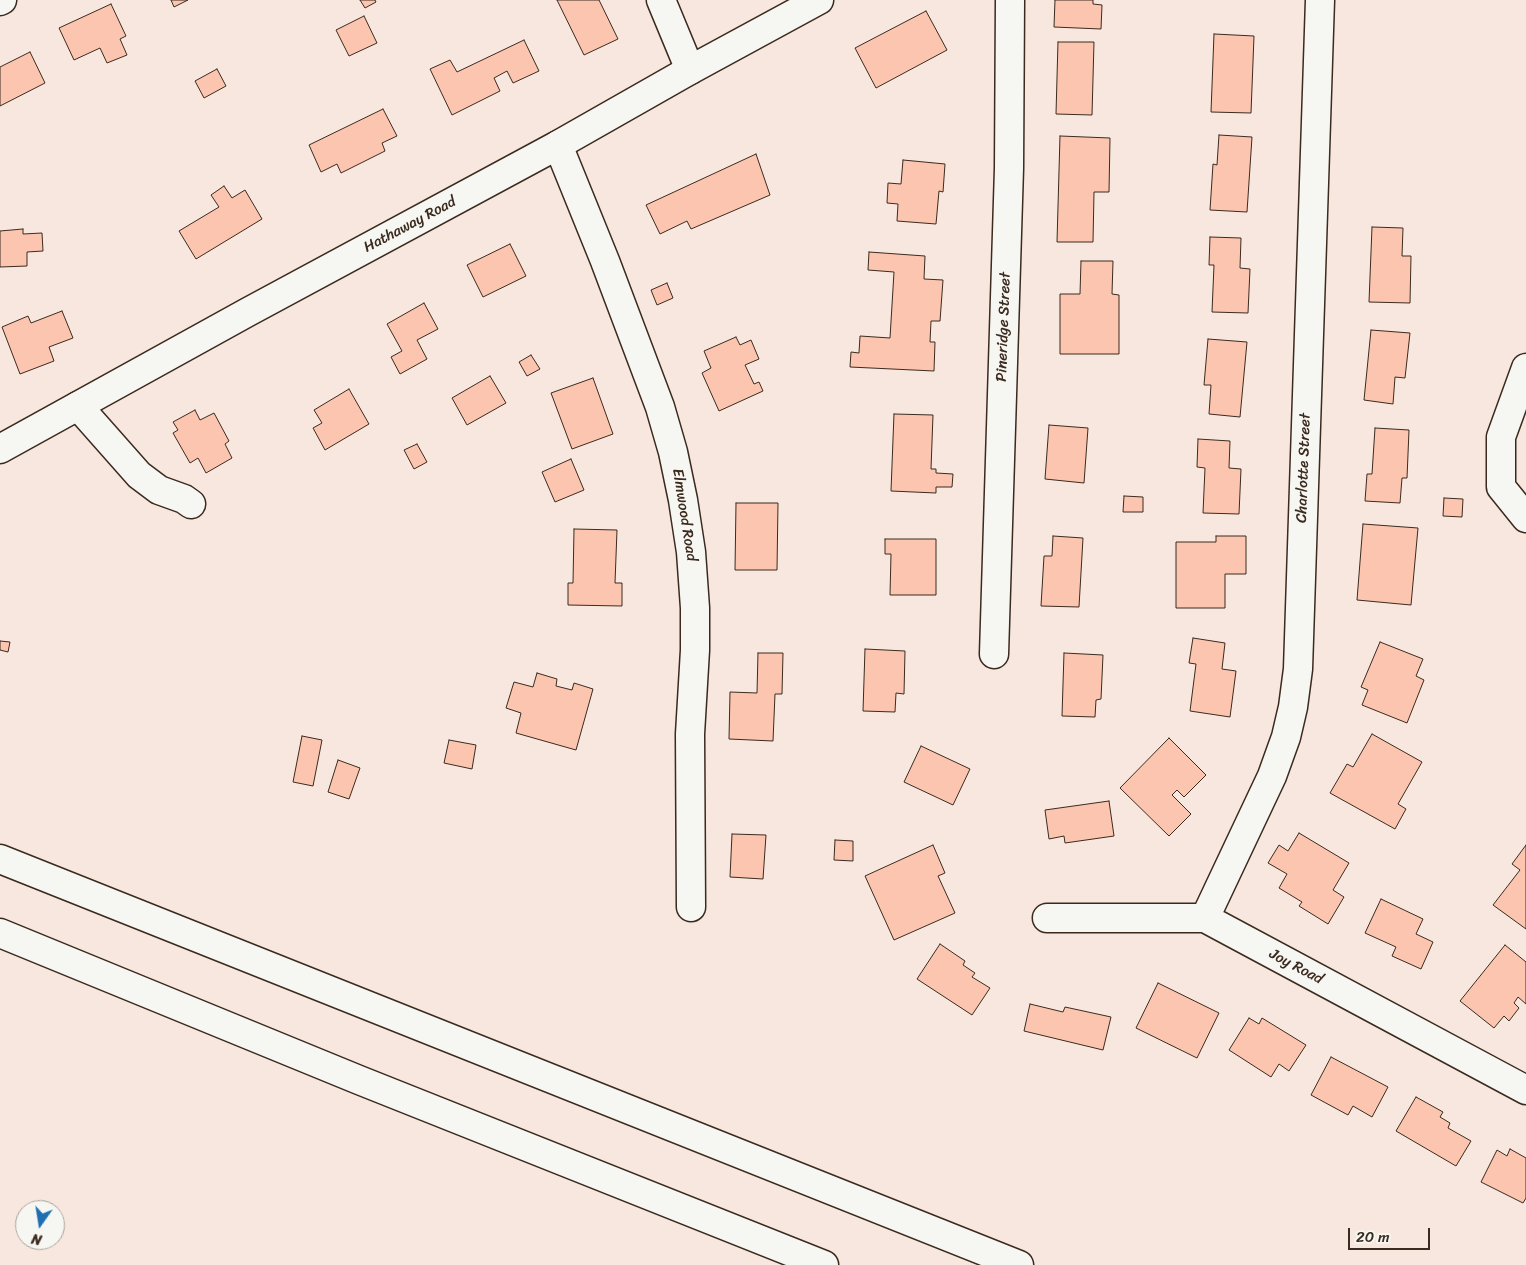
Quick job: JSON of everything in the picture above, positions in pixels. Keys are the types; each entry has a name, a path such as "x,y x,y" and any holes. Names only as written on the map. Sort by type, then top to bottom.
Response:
{"main road":[{"path":"661,0 690,70"},
{"name":"Hathaway Road","path":"0,449 558,145 819,0"},
{"name":"Pineridge Street","path":"994,654 1008,178 1010,0"},
{"name":"Charlotte Street","path":"1205,918 1275,768 1286,738 1293,707 1298,669 1320,0"},
{"name":"Elmwood Road","path":"558,145 660,407 673,452 683,500 691,552 695,608 695,650 690,734 691,907"},
{"path":"1526,368 1501,437 1501,487 1526,518"},
{"path":"78,406 139,474 159,490 184,499 190,504"},
{"path":"0,859 1019,1265"},
{"name":"Joy Road","path":"1047,918 1205,918 1526,1090"},
{"path":"0,934 359,1080 824,1265"}],"building":[{"path":"171,0 188,0 174,7"},
{"path":"360,0 375,0 376,2 365,8"},
{"path":"557,0 599,0 618,39 584,55"},
{"path":"1055,0 1093,0 1093,4 1102,5 1101,29 1054,27"},
{"path":"111,4 126,36 120,39 127,55 107,63 100,48 74,60 59,28"},
{"path":"926,11 947,50 876,88 855,48"},
{"path":"364,16 377,43 349,56 336,30"},
{"path":"1214,34 1254,36 1251,113 1211,112"},
{"path":"524,40 539,71 513,83 507,71 494,78 500,91 452,115 430,69 450,60 457,72"},
{"path":"1058,42 1094,42 1092,115 1056,114"},
{"path":"30,52 45,83 0,106 0,67"},
{"path":"217,69 226,86 204,98 195,81"},
{"path":"383,109 397,136 382,143 385,151 341,173 337,164 321,172 309,145"},
{"path":"1219,135 1252,137 1247,212 1210,210 1213,164 1217,165"},
{"path":"1060,136 1110,138 1109,192 1094,192 1093,242 1057,242"},
{"path":"756,154 770,195 691,229 687,221 660,234 646,205"},
{"path":"903,160 945,164 943,192 939,191 936,224 897,221 898,204 887,203 888,183 901,184"},
{"path":"224,186 232,198 245,190 262,219 196,259 179,231 219,207 211,195"},
{"path":"1372,227 1403,228 1402,256 1411,256 1410,303 1369,302"},
{"path":"23,229 23,234 42,233 43,251 27,252 27,266 0,267 0,231"},
{"path":"1210,237 1241,238 1240,268 1250,269 1248,313 1212,312 1214,265 1209,265"},
{"path":"510,244 526,276 483,297 467,265"},
{"path":"869,252 925,256 924,279 943,280 940,321 931,321 930,342 935,342 934,371 850,367 851,352 859,353 860,336 890,338 894,272 868,270"},
{"path":"1081,261 1113,261 1112,294 1119,295 1119,354 1060,354 1060,294 1080,294"},
{"path":"667,283 673,298 657,305 651,290"},
{"path":"424,303 438,329 417,340 427,359 400,374 391,357 402,351 387,324"},
{"path":"62,311 73,338 49,347 54,361 20,374 2,327 28,316 31,323"},
{"path":"1371,330 1410,333 1405,378 1395,377 1393,404 1364,400"},
{"path":"736,337 740,345 751,340 759,359 745,365 754,384 759,382 763,391 719,411 702,373 711,368 704,351"},
{"path":"1208,339 1247,342 1240,417 1209,414 1211,385 1204,385"},
{"path":"531,355 540,369 527,376 519,362"},
{"path":"490,376 506,403 467,425 452,398"},
{"path":"593,378 613,434 572,449 551,393"},
{"path":"349,389 369,424 325,450 313,428 322,423 314,410"},
{"path":"195,410 200,420 214,413 229,441 225,444 232,458 206,473 198,458 190,463 173,433 178,430 173,422"},
{"path":"894,414 933,415 931,469 936,469 936,473 953,474 952,487 936,487 936,493 891,491"},
{"path":"1049,425 1088,428 1084,483 1045,479"},
{"path":"1375,428 1409,430 1407,478 1402,478 1400,503 1365,501 1367,474 1372,474"},
{"path":"1198,439 1230,441 1229,468 1241,469 1239,514 1203,513 1205,468 1197,467"},
{"path":"417,444 427,462 414,469 404,450"},
{"path":"571,459 584,490 555,502 542,472"},
{"path":"1124,496 1143,497 1143,512 1123,512"},
{"path":"1444,498 1463,499 1462,517 1443,516"},
{"path":"736,503 778,503 777,570 735,570"},
{"path":"1363,524 1418,528 1411,605 1357,600"},
{"path":"574,529 617,530 615,583 622,583 622,606 568,605 568,583 573,583"},
{"path":"1053,536 1083,538 1079,607 1041,606 1044,556 1052,556"},
{"path":"1216,536 1246,536 1246,574 1225,574 1225,608 1176,608 1176,542 1216,542"},
{"path":"885,539 936,539 936,595 890,595 891,554 885,554"},
{"path":"1193,638 1225,643 1222,669 1236,671 1230,717 1190,711 1196,664 1189,663"},
{"path":"0,641 10,642 8,652 0,650"},
{"path":"1380,642 1423,659 1416,676 1424,680 1407,723 1362,705 1368,690 1361,687"},
{"path":"865,649 905,651 904,694 896,693 895,712 863,711"},
{"path":"758,653 783,653 782,694 775,694 773,741 729,739 730,692 757,693"},
{"path":"1064,653 1103,655 1101,699 1096,700 1095,717 1062,716"},
{"path":"537,673 557,679 556,686 572,690 574,683 593,689 576,750 516,733 521,713 506,708 514,682 533,687"},
{"path":"1372,734 1422,762 1398,804 1406,809 1395,829 1330,793 1347,764 1353,767"},
{"path":"302,736 322,740 313,786 293,782"},
{"path":"1169,738 1206,775 1184,797 1177,790 1172,795 1191,814 1169,836 1120,788"},
{"path":"449,740 476,745 472,769 444,763"},
{"path":"921,746 970,769 953,805 904,782"},
{"path":"338,760 360,768 349,799 328,792"},
{"path":"1109,801 1114,836 1065,843 1064,836 1049,839 1045,810"},
{"path":"1299,833 1349,863 1333,890 1344,897 1328,924 1299,906 1302,902 1279,888 1287,874 1268,863 1279,845 1288,851"},
{"path":"732,834 766,835 763,879 730,877"},
{"path":"835,840 853,841 853,861 834,860"},
{"path":"933,845 945,873 938,876 955,913 894,940 865,876"},
{"path":"1526,845 1526,929 1493,905 1520,870 1512,864"},
{"path":"1381,899 1423,919 1416,934 1433,942 1421,969 1392,956 1396,947 1365,933"},
{"path":"940,944 965,961 963,965 975,973 972,977 990,988 972,1015 917,979"},
{"path":"1505,945 1526,962 1526,1004 1518,997 1514,1003 1519,1008 1509,1021 1504,1016 1494,1028 1460,1001"},
{"path":"1158,983 1219,1013 1197,1058 1136,1028"},
{"path":"1030,1004 1063,1012 1065,1007 1111,1017 1103,1050 1024,1031"},
{"path":"1249,1018 1259,1024 1262,1018 1306,1045 1289,1071 1279,1064 1271,1077 1229,1050"},
{"path":"1331,1057 1388,1087 1372,1117 1353,1106 1348,1115 1311,1095"},
{"path":"1416,1097 1443,1112 1440,1117 1450,1123 1448,1128 1471,1141 1456,1166 1396,1131"},
{"path":"1510,1149 1526,1158 1526,1198 1523,1203 1481,1182 1497,1150 1507,1156"}]}
